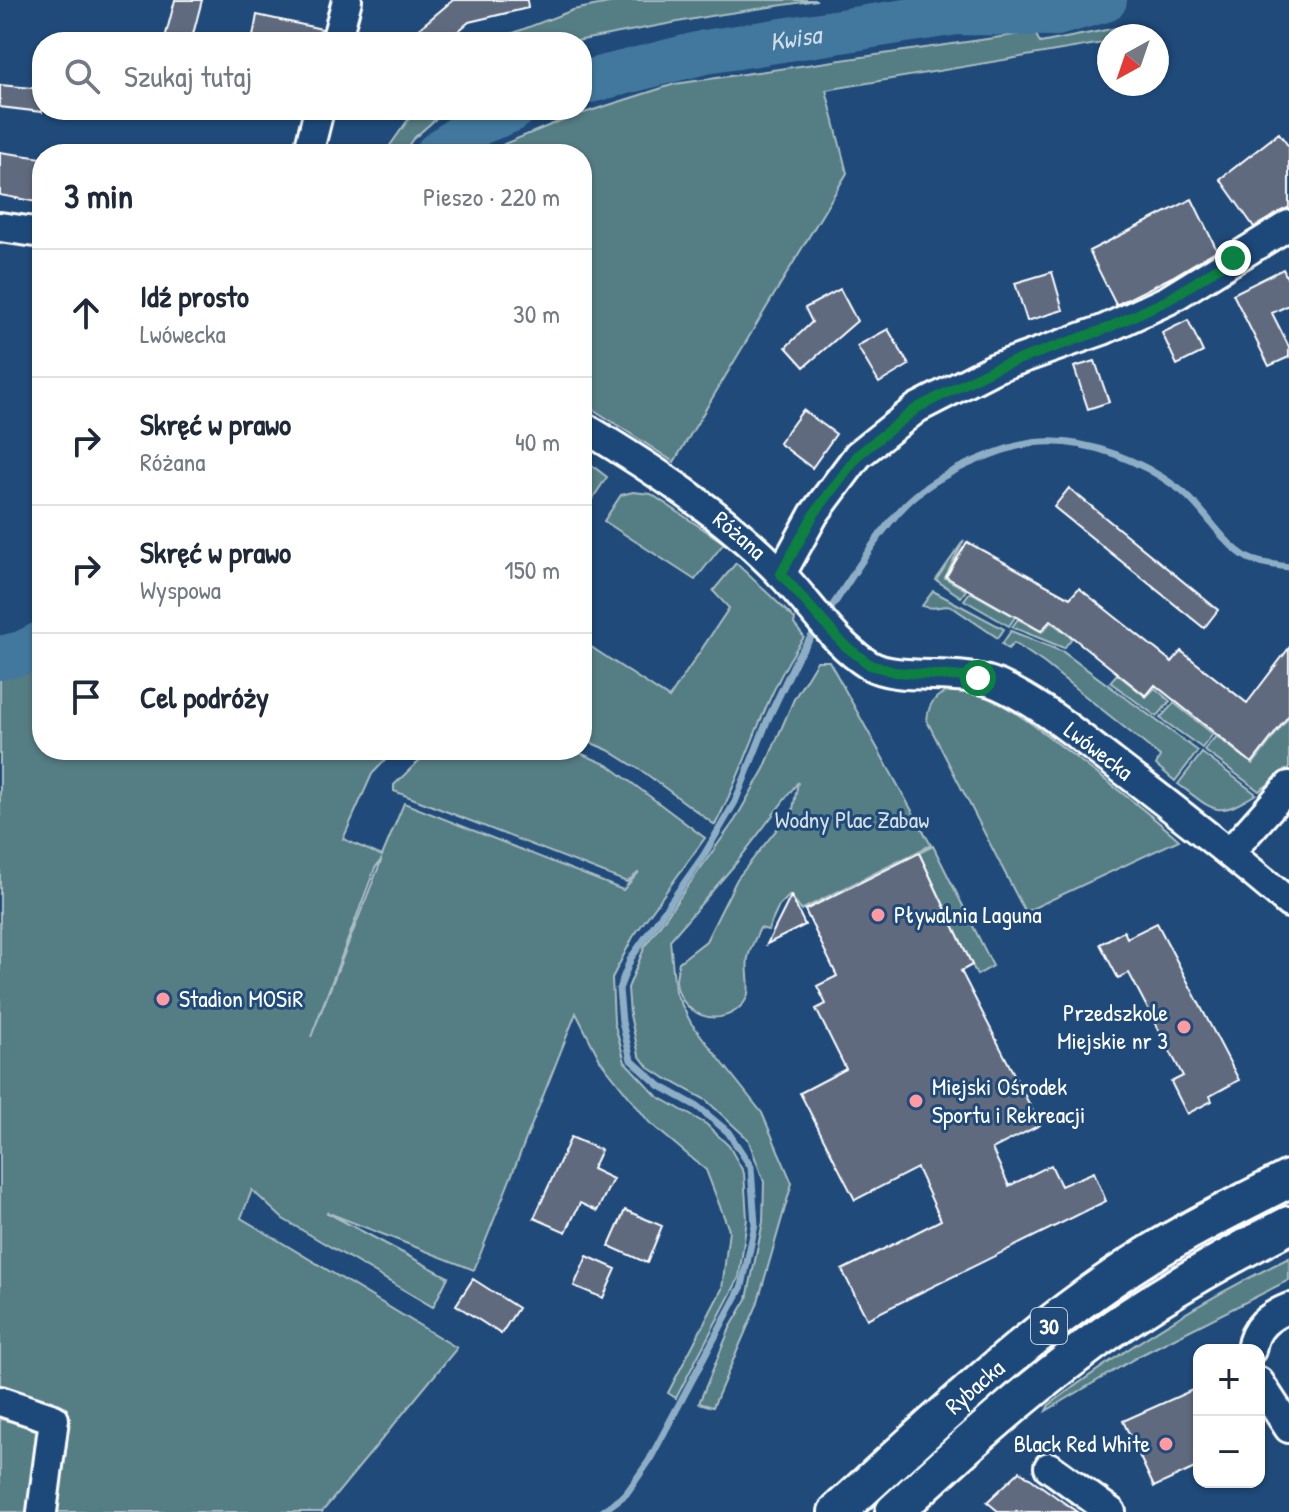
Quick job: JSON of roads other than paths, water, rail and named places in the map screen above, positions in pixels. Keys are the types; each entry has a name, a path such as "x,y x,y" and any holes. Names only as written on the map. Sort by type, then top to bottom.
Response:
{"main road":[{"name":"Rybacka","path":"837,1512 1031,1339 1094,1292 1144,1257 1289,1179"},
{"name":"Rybacka","path":"894,1512 1007,1410 1077,1354 1208,1267 1289,1225"}],"street":[{"path":"339,32 347,0"},
{"path":"310,144 316,120"},
{"path":"781,574 814,514 858,455 917,408 995,368 1103,330 1168,300 1289,225"},
{"path":"0,227 32,232"},
{"name":"Różana","path":"592,433 695,500 781,574 843,644 877,669"},
{"name":"Lwówecka","path":"877,669 978,678 1015,693 1051,715 1230,852 1289,903"},
{"path":"1230,852 1289,786"},
{"path":"1252,1344 1263,1323 1289,1308"},
{"path":"1265,1391 1289,1428"},
{"path":"0,1401 54,1419 42,1512"},
{"path":"1049,1467 1111,1512"}],"waterway":[{"name":"Kwisa","path":"592,80 705,52 957,13 1056,14 1105,0"},
{"name":"Kwisa","path":"451,144 487,120"},
{"path":"825,617 879,536 916,495 942,477 976,460 1012,447 1043,442 1079,445 1132,461 1188,496 1220,534 1248,558 1289,567"},
{"path":"602,1512 626,1494 649,1461 742,1286 755,1225 751,1167 728,1132 698,1107 660,1086 631,1060 622,1022 619,989 631,958 704,855 735,802 768,719 798,656 818,627"},
{"name":"Kwisa","path":"0,658 32,648"}],"place":[{"name":"Pływalnia Laguna","path":"878,915"},
{"name":"Stadion MOSiR","path":"163,999"},
{"name":"Przedszkole Miejskie nr 3","path":"1184,1027"},
{"name":"Miejski Ośrodek Sportu i Rekreacji","path":"916,1101"},
{"name":"Black Red White","path":"1166,1444"}],"park label":[{"name":"Wodny Plac Zabaw","path":"852,820"}]}
